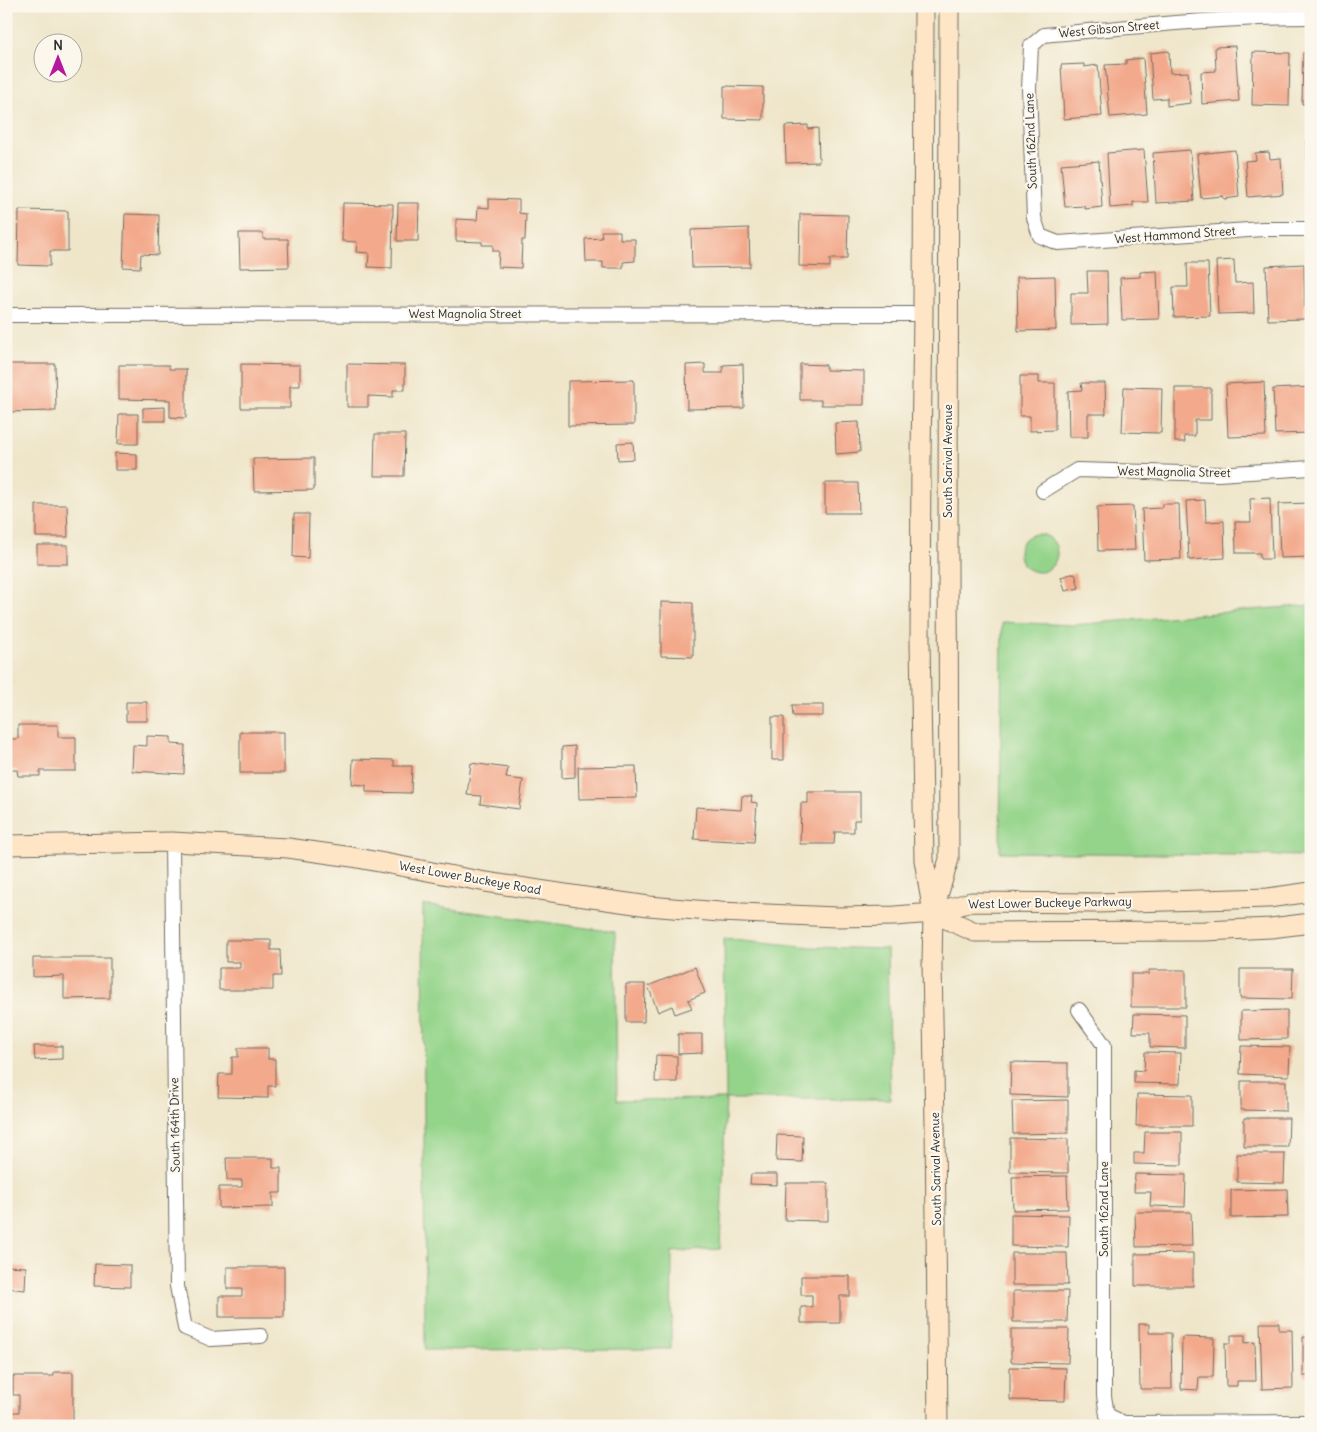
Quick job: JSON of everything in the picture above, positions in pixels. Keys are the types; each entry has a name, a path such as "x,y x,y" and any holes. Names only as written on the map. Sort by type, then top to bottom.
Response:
{"main road":[{"name":"South Sarival Avenue","path":"924,6 920,642 924,860 933,913 938,1426"},
{"name":"South Sarival Avenue","path":"933,913 949,859 949,6"},
{"path":"923,314 948,314"},
{"name":"West Lower Buckeye Road","path":"6,845 172,842 255,846 327,853 504,885 681,909 836,917 933,913"},
{"name":"West Lower Buckeye Parkway","path":"933,913 971,902 1230,900 1268,898 1311,892"},
{"name":"West Lower Buckeye Parkway","path":"933,913 975,932 1204,931 1271,928 1311,922"}],"street":[{"name":"West Gibson Street","path":"1031,46 1044,35 1271,17 1311,17"},
{"name":"South 162nd Lane","path":"1031,46 1029,89 1034,218 1040,236"},
{"name":"West Hammond Street","path":"1040,236 1058,242 1263,229 1311,229"},
{"name":"West Magnolia Street","path":"6,314 923,314"},
{"name":"West Magnolia Street","path":"1043,491 1077,470 1218,474 1311,468"},
{"name":"South 164th Drive","path":"172,842 177,1286 184,1328 212,1339 261,1336"},
{"name":"South 162nd Lane","path":"1079,1010 1104,1044 1104,1396 1106,1416 1124,1423 1311,1422"}],"green space":[{"path":"1038,534 1052,539 1057,553 1052,567 1038,572 1024,567 1019,553 1024,539"},
{"path":"1311,605 1311,856 1000,852 1002,622 1072,625"},
{"path":"423,905 615,932 617,1100 726,1099 720,1249 672,1252 671,1349 425,1350"},
{"path":"724,938 811,947 887,949 890,1099 726,1099"}],"building":[{"path":"1235,46 1239,101 1202,104 1201,72 1216,71 1215,47"},
{"path":"1169,51 1170,73 1188,72 1191,103 1167,106 1167,98 1153,99 1150,53"},
{"path":"1253,52 1290,53 1289,106 1252,105"},
{"path":"1303,53 1311,53 1311,104 1302,104"},
{"path":"1143,58 1147,114 1110,117 1105,65 1126,64 1126,60"},
{"path":"1084,64 1084,67 1098,65 1102,116 1064,119 1061,65"},
{"path":"724,86 763,87 763,120 724,119"},
{"path":"808,125 808,129 818,128 819,162 786,163 785,126"},
{"path":"1307,140 1311,140 1311,196 1307,196"},
{"path":"1144,150 1148,202 1133,202 1133,206 1110,208 1107,153"},
{"path":"1190,150 1194,201 1156,203 1153,153"},
{"path":"1235,150 1239,197 1224,199 1223,196 1201,198 1197,154"},
{"path":"1269,152 1270,159 1281,158 1283,194 1248,197 1245,161 1256,160 1255,153"},
{"path":"1099,161 1102,207 1085,209 1085,206 1065,207 1061,164"},
{"path":"489,199 519,200 519,213 526,214 525,240 522,240 521,268 498,267 499,251 493,251 493,245 482,245 482,242 456,241 456,219 477,220 478,207 489,208"},
{"path":"343,203 393,204 392,268 368,267 369,253 356,252 357,242 342,241"},
{"path":"398,203 419,203 418,241 397,241"},
{"path":"19,210 68,211 68,251 50,251 50,266 18,265"},
{"path":"125,214 159,215 158,255 141,254 140,268 123,267"},
{"path":"800,214 848,215 847,259 830,259 830,267 799,266"},
{"path":"749,228 750,267 692,268 691,230"},
{"path":"601,231 620,231 620,239 635,239 635,261 623,262 623,268 603,268 603,262 586,262 585,239 602,238"},
{"path":"239,233 263,233 263,239 288,239 289,267 240,268"},
{"path":"1234,260 1235,283 1253,282 1254,313 1218,314 1216,261"},
{"path":"1187,263 1208,263 1210,316 1174,317 1173,287 1188,287"},
{"path":"1304,264 1305,319 1268,320 1266,266"},
{"path":"1087,271 1107,271 1108,324 1071,325 1071,293 1088,293"},
{"path":"1157,271 1159,319 1122,320 1120,278 1140,277 1140,272"},
{"path":"1055,276 1056,330 1018,331 1017,277"},
{"path":"6,364 55,364 56,411 6,412"},
{"path":"241,364 300,365 300,386 290,386 290,408 241,408"},
{"path":"347,364 405,365 405,390 393,390 393,397 368,396 368,407 347,407"},
{"path":"705,364 705,373 723,373 723,365 743,364 744,408 687,409 686,365"},
{"path":"800,364 826,365 826,370 864,371 864,405 821,405 821,400 800,400"},
{"path":"119,365 169,365 169,369 186,369 186,418 170,417 170,400 119,399"},
{"path":"1020,376 1039,376 1039,383 1055,383 1055,430 1030,431 1030,416 1020,416"},
{"path":"634,380 634,425 568,426 568,381"},
{"path":"1264,382 1266,436 1228,437 1226,384"},
{"path":"1081,383 1105,383 1106,414 1088,414 1088,437 1069,437 1068,391 1082,390"},
{"path":"1124,387 1162,388 1161,433 1122,432"},
{"path":"1311,387 1311,433 1275,434 1273,389"},
{"path":"1175,388 1211,388 1211,420 1195,420 1195,436 1184,436 1185,442 1175,442"},
{"path":"165,407 165,421 143,421 143,408"},
{"path":"119,414 138,414 138,444 118,444"},
{"path":"859,422 860,452 836,454 835,423"},
{"path":"375,434 405,434 404,476 374,476"},
{"path":"633,442 634,459 618,460 617,443"},
{"path":"115,453 137,454 137,470 115,470"},
{"path":"314,458 314,490 254,491 253,459"},
{"path":"825,483 858,483 859,513 825,513"},
{"path":"1270,498 1272,559 1260,559 1260,553 1236,553 1235,522 1251,522 1250,499"},
{"path":"1205,500 1206,522 1224,521 1225,558 1189,560 1186,501"},
{"path":"1311,503 1311,557 1280,558 1278,504"},
{"path":"1162,504 1179,504 1181,559 1144,560 1142,509 1162,508"},
{"path":"36,505 67,505 68,537 36,537"},
{"path":"1133,506 1135,550 1098,551 1097,507"},
{"path":"294,514 309,514 308,558 293,557"},
{"path":"37,545 68,545 68,564 37,564"},
{"path":"1075,573 1079,588 1065,591 1061,577"},
{"path":"661,602 693,603 693,657 661,656"},
{"path":"126,702 147,702 147,721 126,721"},
{"path":"792,705 823,705 823,716 793,716"},
{"path":"772,717 784,717 784,760 772,760"},
{"path":"18,725 58,725 58,737 76,737 76,771 40,771 40,776 18,776 17,770 6,770 6,739 18,739"},
{"path":"240,732 284,732 284,773 240,773"},
{"path":"147,736 171,737 171,744 185,745 184,774 132,771 133,745 147,746"},
{"path":"575,746 575,777 562,778 562,747"},
{"path":"353,759 394,760 394,766 412,766 411,793 366,792 366,785 352,784"},
{"path":"471,763 508,768 506,778 523,780 519,809 480,804 481,796 467,795"},
{"path":"636,766 637,798 579,799 578,767"},
{"path":"808,792 860,792 860,820 854,820 854,832 835,832 834,844 800,844 801,803 808,803"},
{"path":"742,796 752,796 751,802 757,803 754,842 694,839 696,807 741,810"},
{"path":"226,940 271,940 271,950 280,950 281,976 273,976 273,990 219,990 219,968 240,968 240,962 226,962"},
{"path":"33,958 110,958 110,998 64,999 64,976 33,977"},
{"path":"695,967 705,993 688,1000 692,1008 675,1014 672,1006 658,1012 648,986"},
{"path":"1240,969 1293,969 1292,999 1240,998"},
{"path":"1149,970 1186,970 1186,1007 1131,1007 1131,974 1149,974"},
{"path":"626,984 645,984 644,1022 626,1022"},
{"path":"1287,1010 1287,1039 1241,1040 1241,1011"},
{"path":"1134,1014 1185,1015 1185,1048 1150,1047 1150,1033 1133,1033"},
{"path":"678,1034 702,1034 702,1053 678,1054"},
{"path":"34,1046 62,1046 62,1059 35,1060"},
{"path":"1241,1046 1290,1047 1289,1076 1240,1074"},
{"path":"238,1048 268,1048 268,1059 275,1059 275,1086 268,1086 268,1098 218,1097 219,1074 232,1074 232,1057 238,1057"},
{"path":"1145,1052 1181,1053 1180,1084 1134,1083 1134,1070 1144,1071"},
{"path":"656,1055 677,1056 677,1082 655,1082"},
{"path":"1011,1062 1068,1063 1068,1097 1010,1095"},
{"path":"1241,1081 1286,1081 1286,1111 1241,1110"},
{"path":"1137,1094 1192,1095 1192,1126 1136,1126"},
{"path":"1068,1100 1068,1133 1013,1134 1012,1101"},
{"path":"1244,1118 1289,1118 1288,1147 1244,1147"},
{"path":"1145,1132 1182,1132 1182,1165 1134,1164 1134,1153 1144,1153"},
{"path":"777,1135 803,1136 802,1162 776,1161"},
{"path":"1010,1138 1068,1139 1068,1173 1010,1172"},
{"path":"1237,1154 1285,1154 1284,1183 1237,1182"},
{"path":"226,1158 273,1158 273,1168 281,1168 281,1193 273,1193 273,1207 219,1208 219,1187 242,1187 242,1180 227,1180"},
{"path":"751,1174 777,1174 777,1185 750,1184"},
{"path":"1135,1174 1186,1175 1185,1207 1150,1206 1151,1192 1134,1192"},
{"path":"1067,1176 1068,1209 1013,1210 1012,1177"},
{"path":"786,1183 828,1183 828,1221 785,1220"},
{"path":"1287,1189 1288,1217 1231,1218 1231,1190"},
{"path":"1135,1212 1191,1212 1192,1246 1136,1247"},
{"path":"1011,1214 1069,1215 1068,1247 1011,1246"},
{"path":"1012,1253 1067,1253 1068,1285 1012,1285"},
{"path":"1193,1253 1193,1286 1135,1286 1135,1254"},
{"path":"95,1264 130,1265 130,1287 94,1286"},
{"path":"6,1266 26,1267 25,1290 6,1288"},
{"path":"227,1267 284,1267 284,1317 219,1317 219,1296 242,1296 242,1289 227,1289"},
{"path":"801,1276 850,1276 850,1296 840,1296 840,1323 801,1323 801,1307 812,1307 812,1295 801,1295"},
{"path":"1013,1291 1068,1291 1067,1322 1013,1322"},
{"path":"1260,1323 1279,1323 1279,1330 1292,1330 1293,1388 1262,1389"},
{"path":"1139,1324 1149,1324 1149,1333 1171,1333 1172,1389 1140,1389"},
{"path":"1011,1329 1069,1329 1068,1363 1011,1362"},
{"path":"1231,1335 1245,1335 1245,1343 1255,1342 1256,1381 1237,1381 1237,1386 1226,1386 1225,1343 1231,1343"},
{"path":"1182,1337 1214,1338 1213,1377 1199,1377 1198,1390 1181,1389"},
{"path":"1303,1337 1311,1338 1311,1376 1303,1376"},
{"path":"1010,1367 1066,1368 1065,1401 1010,1400"},
{"path":"54,1372 73,1372 73,1426 6,1426 6,1412 19,1412 19,1395 13,1395 13,1376 54,1376"}]}
